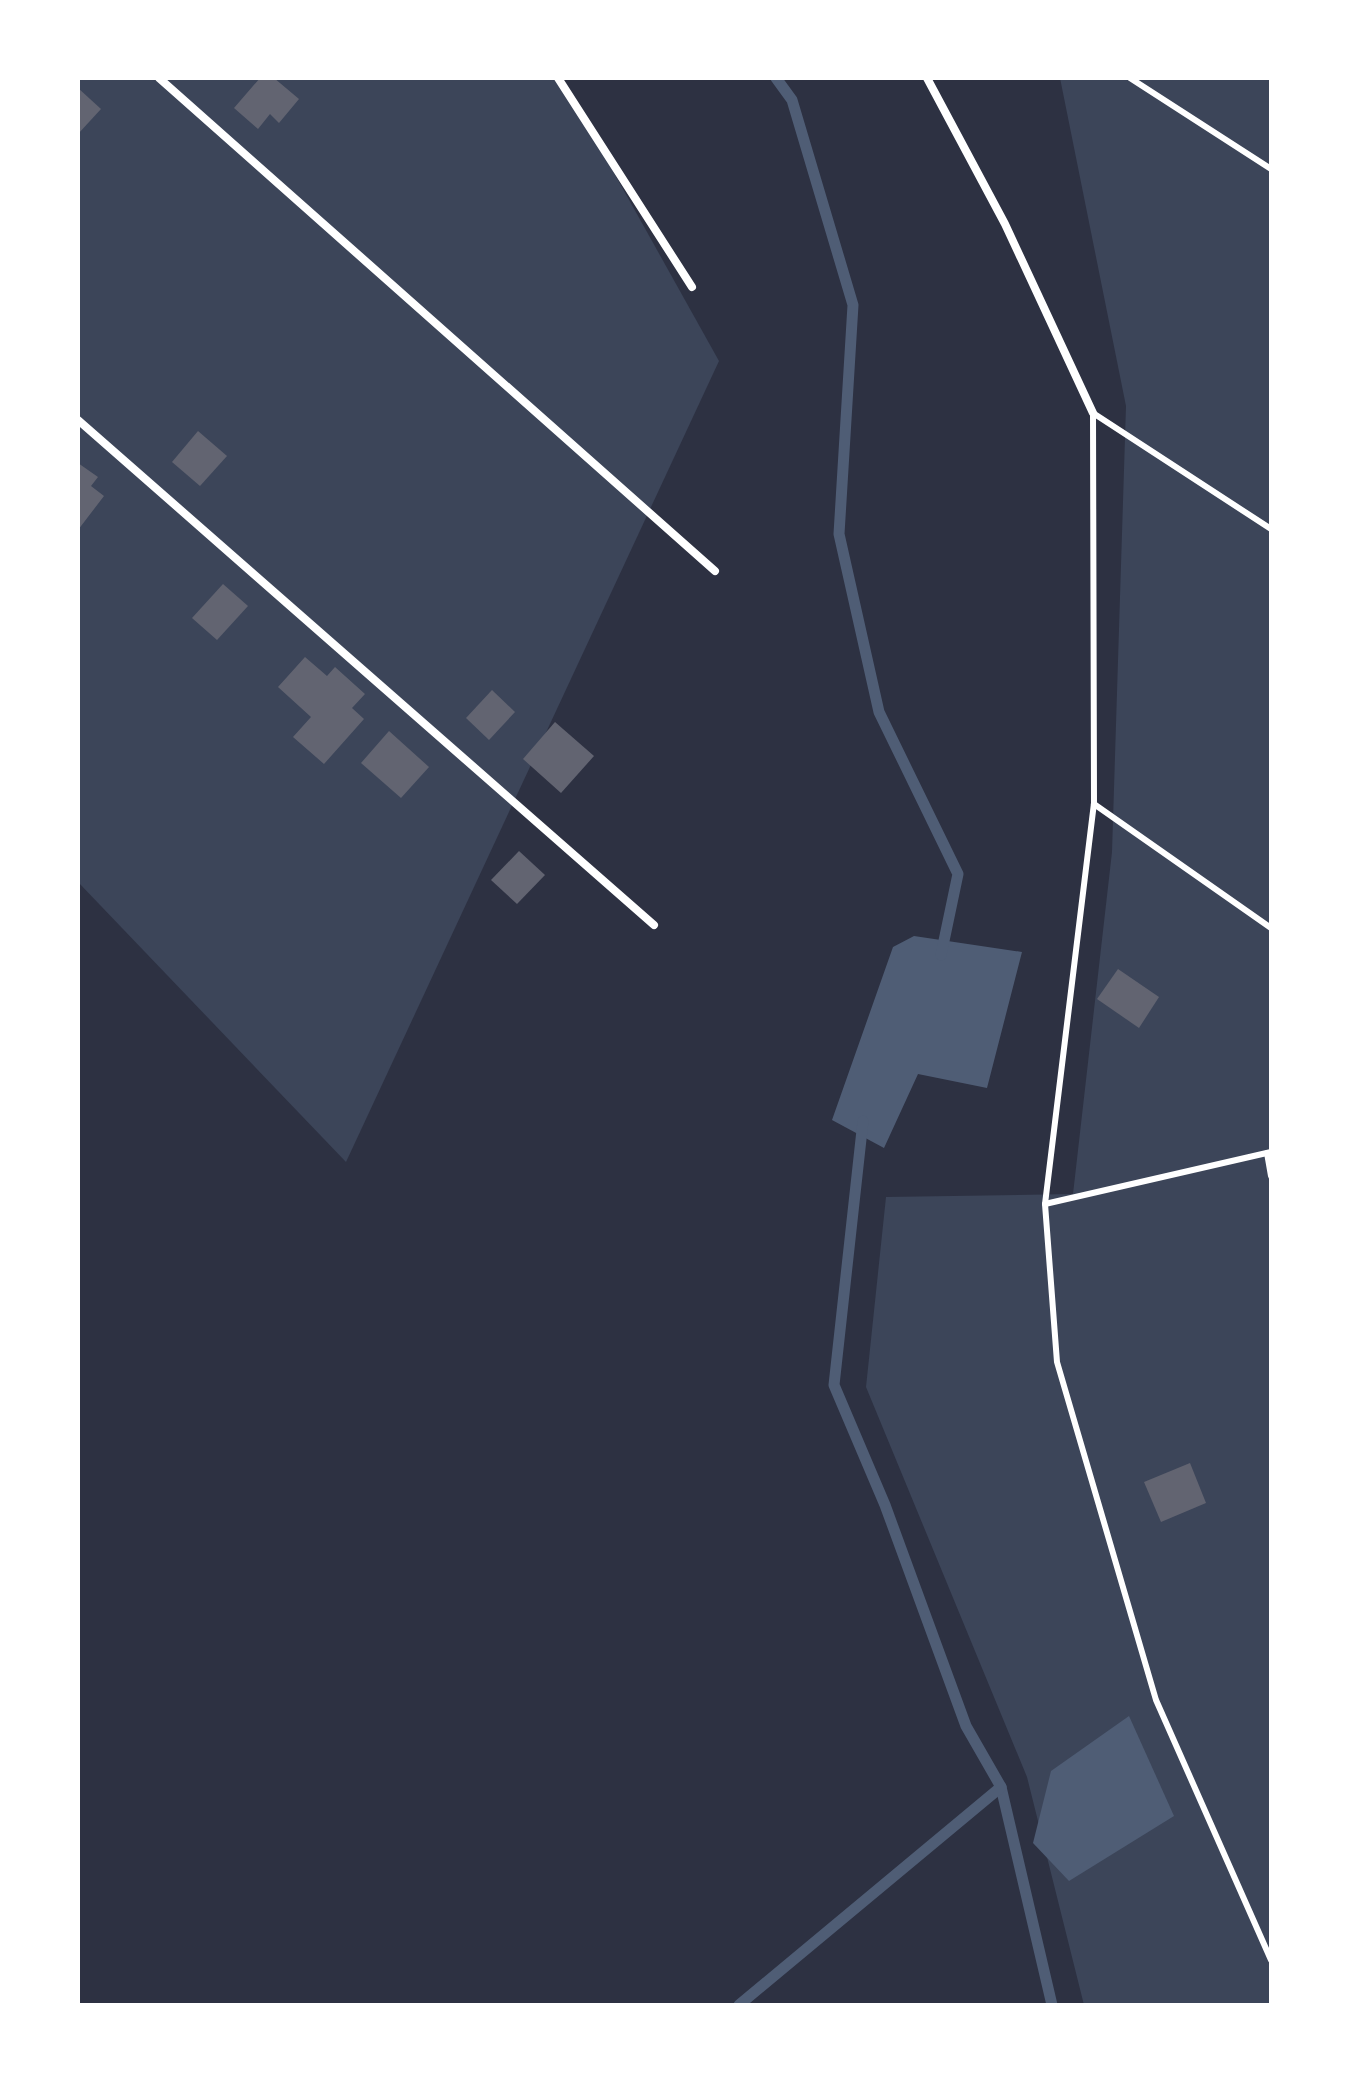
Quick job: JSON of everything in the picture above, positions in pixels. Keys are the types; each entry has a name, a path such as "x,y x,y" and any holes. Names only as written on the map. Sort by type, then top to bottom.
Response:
{"street":[{"path":"159,78 715,571"},
{"path":"558,78 692,287"},
{"path":"927,78 1005,224 1093,413"},
{"path":"78,420 654,925"}],"lane":[{"path":"1130,78 1271,169"},
{"path":"1093,413 1271,529"},
{"path":"1093,413 1094,803 1045,1204 1057,1362 1156,1700 1271,1960"},
{"path":"1094,803 1271,928"},
{"path":"1045,1204 1269,1153 1271,1176"}],"shaded area":[{"path":"78,78 561,78 719,361 346,1162 78,882"},
{"path":"1060,78 1271,78 1271,2005 1084,2005 1027,1777 866,1387 886,1197 1073,1194 1112,852 1126,406"},
{"path":"914,936 1022,952 987,1088 918,1074 884,1148 832,1120 893,947"},
{"path":"1129,1716 1174,1816 1069,1881 1033,1843 1051,1771"}],"building":[{"path":"260,78 274,78 299,99 279,123 270,114 258,129 234,108"},
{"path":"78,88 101,109 78,134"},
{"path":"198,431 227,456 200,486 172,462"},
{"path":"78,463 98,477 91,486 104,496 78,530"},
{"path":"223,584 248,606 217,640 192,618"},
{"path":"305,657 327,676 335,667 365,694 352,708 364,719 324,764 293,737 311,717 278,687"},
{"path":"492,690 515,712 489,740 466,718"},
{"path":"555,722 594,756 561,793 523,759"},
{"path":"389,731 429,767 401,798 361,763"},
{"path":"519,851 545,875 517,904 491,880"},
{"path":"1118,969 1159,997 1139,1028 1097,999"},
{"path":"1190,1463 1206,1503 1161,1522 1144,1482"}],"waterway":[{"path":"776,78 792,100 853,305 839,534 879,712 958,874 941,955"},
{"path":"739,2005 1001,1787 966,1726 885,1505 834,1385 863,1121"},
{"path":"1001,1787 1052,2005"}]}
